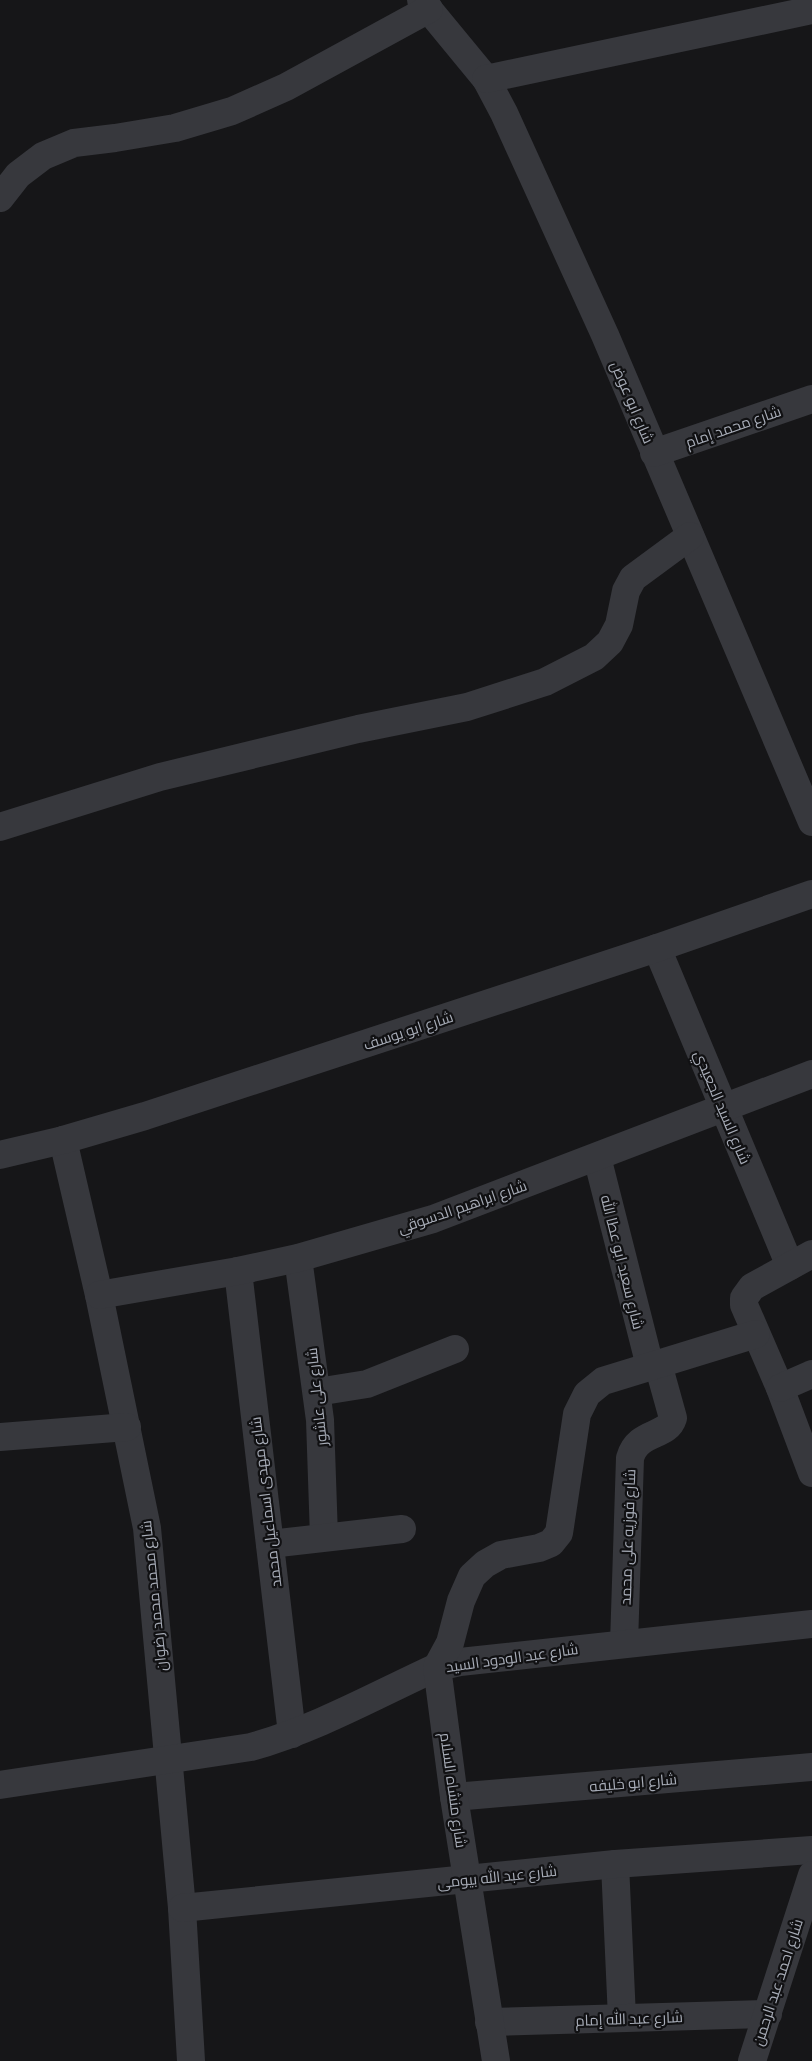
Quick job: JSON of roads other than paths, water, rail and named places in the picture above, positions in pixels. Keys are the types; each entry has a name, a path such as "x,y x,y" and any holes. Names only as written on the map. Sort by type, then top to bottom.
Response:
{"street":[{"name":"شارع ابو عوض","path":"425,5 486,79 504,113 605,335 812,822"},
{"path":"0,198 18,175 43,156 74,143 175,128 232,111 286,87 425,5"},
{"path":"486,79 812,10"},
{"name":"شارع محمد إمام","path":"654,453 812,399"},
{"path":"0,827 160,777 358,729 467,707 545,682 594,657 610,642 619,625 626,591 633,578 690,536"},
{"name":"شارع ابو يوسف","path":"0,1155 63,1140 145,1116 657,948 812,894"},
{"name":"شارع السيد الجعيدي","path":"657,948 723,1108 801,1260"},
{"name":"شارع ابراهيم الدسوقي","path":"99,1295 238,1271 298,1258 433,1219 812,1074"},
{"name":"شارع محمد محمد رضوان","path":"63,1140 99,1295 147,1528 182,1908 191,2061"},
{"name":"شارع سعيد ابو عطا الله","path":"596,1157 654,1365"},
{"name":"شارع على عاشور","path":"298,1258 317,1392 322,1454 324,1537"},
{"path":"801,1260 747,1291 744,1305 780,1388 812,1473"},
{"name":"شارع مهدى اسماعيل محمد","path":"238,1271 292,1734"},
{"path":"437,1668 450,1643 461,1601 472,1576 485,1564 501,1555 539,1548 550,1543 559,1533 577,1414 588,1394 603,1381 654,1365 751,1322"},
{"path":"317,1392 367,1384 455,1349"},
{"name":"شارع فوزيه على محمد","path":"624,1644 630,1458 636,1444 642,1439 668,1427 673,1418 654,1365"},
{"path":"780,1388 812,1374"},
{"path":"0,1437 127,1426"},
{"path":"270,1544 402,1529"},
{"name":"شارع عبد الودود السيد","path":"0,1785 251,1747 292,1734 437,1668 483,1658 812,1624"},
{"name":"شارع منشاه السلام","path":"437,1668 454,1798 496,2061"},
{"name":"شارع ابو خليفه","path":"454,1798 812,1767"},
{"name":"شارع عبد الله بيومى","path":"182,1908 615,1864 812,1850"},
{"path":"615,1864 622,2018"},
{"name":"شارع احمد عبد الرحمن","path":"752,2061 812,1875"},
{"name":"شارع عبد الله إمام","path":"489,2022 768,2014"}]}
